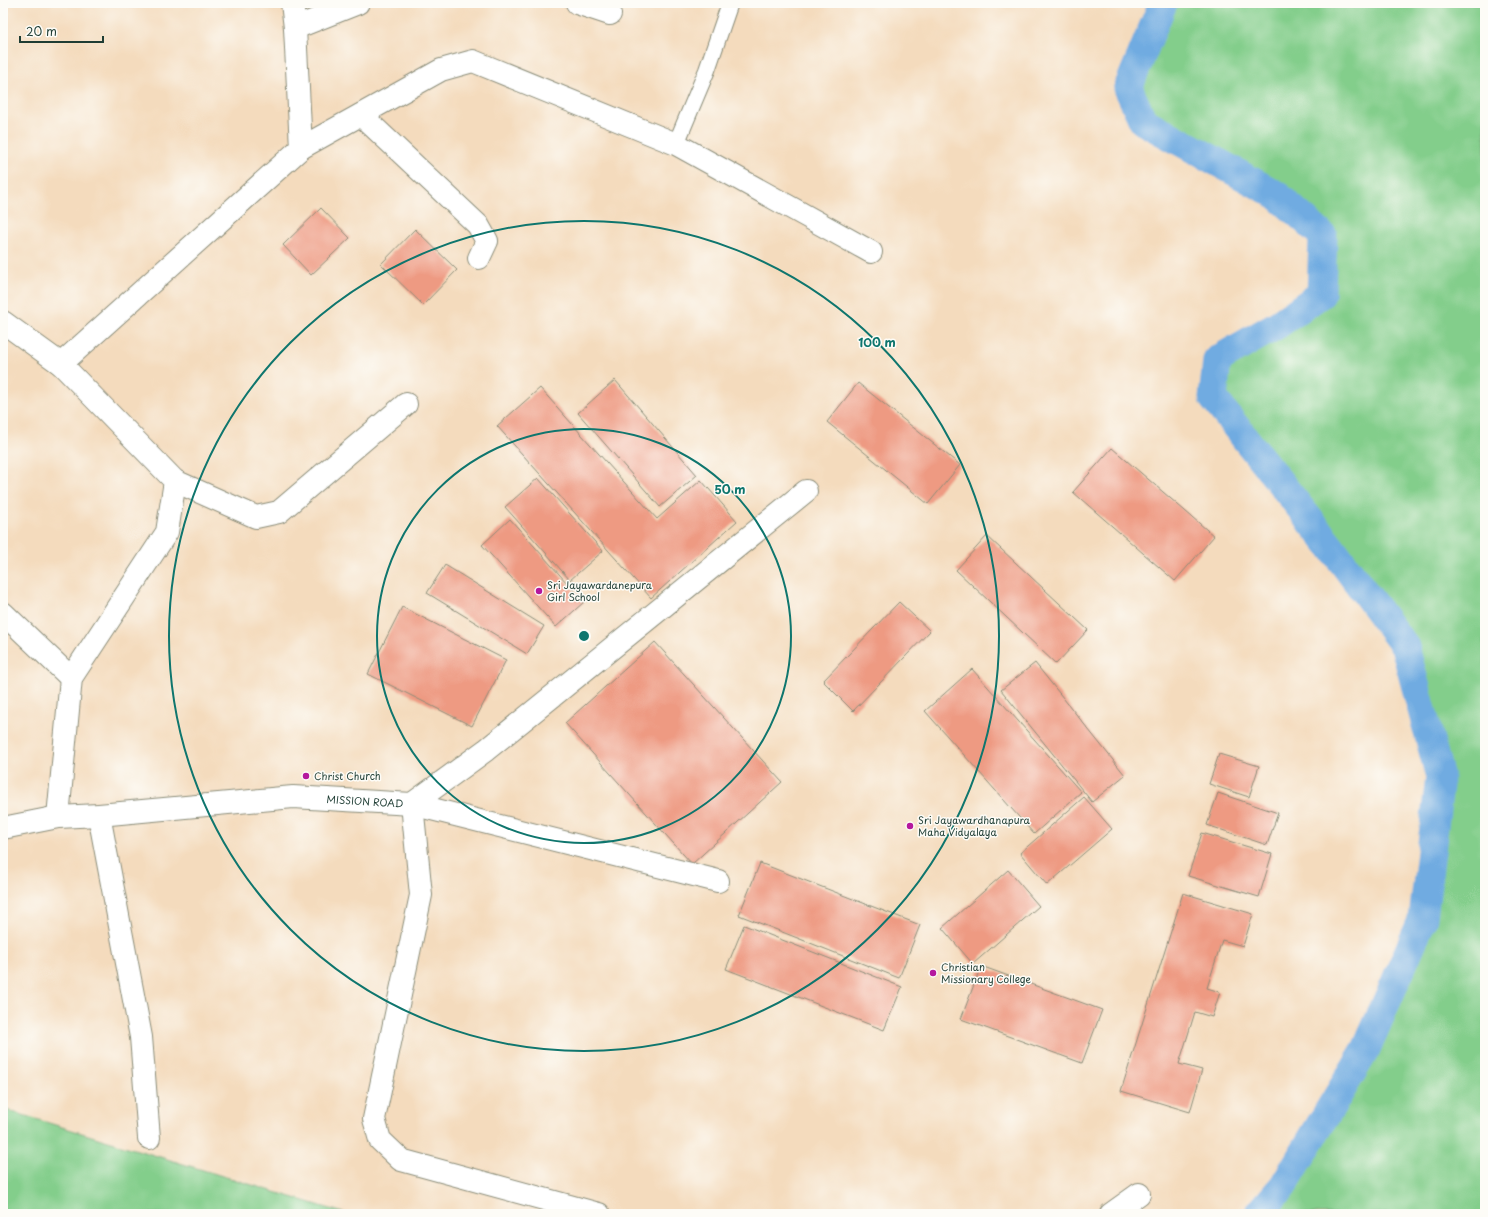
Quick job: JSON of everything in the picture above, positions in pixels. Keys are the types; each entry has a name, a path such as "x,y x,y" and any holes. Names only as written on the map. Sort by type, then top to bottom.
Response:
{"street":[{"path":"292,3 295,28 301,148"},
{"path":"295,28 358,3"},
{"path":"577,3 610,14"},
{"path":"61,364 301,148 441,70 473,61 676,144 871,252"},
{"path":"362,115 478,225 487,241 479,258"},
{"path":"3,322 61,364 175,481 256,517 279,512 406,404"},
{"path":"58,817 71,678 167,532 175,481"},
{"path":"599,1214 401,1160 380,1140 374,1119 421,895 412,804 486,750 806,491"},
{"path":"3,613 71,678"},
{"name":"MISSION ROAD","path":"3,828 58,817 99,815 293,797 412,804 718,881"},
{"path":"99,815 141,1037 149,1138"},
{"path":"1111,1214 1139,1194"}],"lane":[{"path":"676,144 707,70 730,3"}],"green space":[{"path":"1163,3 1485,3 1485,1214 1259,1214 1283,1186 1366,1049 1423,918 1440,777 1405,647 1332,548 1213,398 1217,360 1277,325 1321,294 1323,236 1277,195 1143,121 1128,88"},
{"path":"3,1109 347,1214 3,1214"}],"building":[{"path":"321,208 350,238 311,275 283,245"},
{"path":"415,229 457,270 423,305 381,264"},
{"path":"615,380 697,475 660,507 578,413"},
{"path":"858,383 960,465 928,504 827,422"},
{"path":"540,388 657,519 701,480 737,521 651,598 497,426"},
{"path":"1112,448 1214,536 1175,581 1073,492"},
{"path":"538,478 603,551 570,580 505,507"},
{"path":"510,519 584,602 556,627 482,545"},
{"path":"987,536 1088,630 1056,664 956,570"},
{"path":"445,565 544,626 527,654 427,593"},
{"path":"899,602 930,631 853,711 823,681"},
{"path":"402,607 506,660 472,726 368,674"},
{"path":"655,642 782,782 692,864 565,723"},
{"path":"1035,663 1125,775 1092,802 1001,690"},
{"path":"972,669 1081,792 1034,834 925,711"},
{"path":"1219,754 1259,766 1249,797 1209,784"},
{"path":"1218,793 1278,813 1267,845 1207,825"},
{"path":"1084,797 1112,829 1047,885 1020,853"},
{"path":"1202,833 1272,854 1259,897 1188,876"},
{"path":"760,863 920,925 899,978 739,915"},
{"path":"1008,870 1039,906 973,964 942,928"},
{"path":"1183,893 1253,914 1243,946 1222,940 1207,988 1220,992 1212,1017 1195,1012 1179,1064 1202,1070 1190,1112 1121,1091"},
{"path":"744,925 902,987 884,1030 726,969"},
{"path":"981,966 1102,1010 1082,1063 961,1019"}],"waterway":[{"path":"1163,3 1128,88 1143,121 1277,195 1323,236 1321,294 1277,325 1217,360 1213,398 1332,548 1405,647 1440,777 1423,918 1366,1049 1283,1186 1259,1214"}],"place":[{"name":"Sri Jayawardanepura Girl School","path":"539,591"},
{"name":"Christ Church","path":"306,776"},
{"name":"Sri Jayawardhanapura Maha Vidyalaya","path":"910,826"},
{"name":"Christian Missionary College","path":"933,973"}]}
